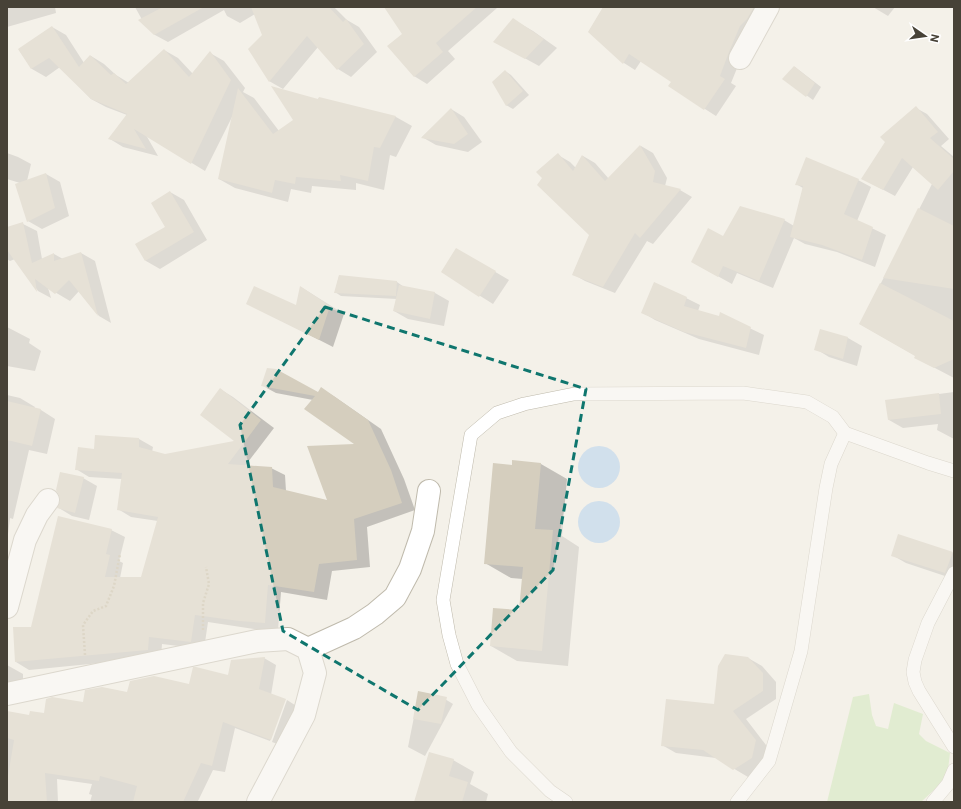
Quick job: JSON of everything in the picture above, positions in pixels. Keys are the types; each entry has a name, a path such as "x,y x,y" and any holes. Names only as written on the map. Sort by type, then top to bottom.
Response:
{"street":[{"path":"740,58 768,7"},
{"path":"308,649 354,628 375,614 395,597 410,569 423,531 429,491"},
{"path":"7,607 25,540 37,515 48,500"},
{"path":"7,694 257,641 288,639 308,649 316,673 304,715 258,802"}],"lane":[{"path":"566,802 550,790 511,752 478,705 457,664 449,635 444,600 472,435 497,413 524,404 574,394 743,393 807,402 834,417 845,433 954,471"},
{"path":"737,802 769,761 801,651 831,464 845,433"},
{"path":"954,573 928,623 915,660 913,672 919,691 954,747"},
{"path":"933,802 948,784 954,770"}],"path":[{"path":"85,677 83,625 93,611 106,606 114,586 120,554"},
{"path":"204,653 204,603 209,584 206,567"}],"highlighted area":[{"path":"325,307 586,389 553,570 418,710 283,631 240,425"}],"green space":[{"path":"869,694 872,715 876,726 888,729 894,703 923,714 919,734 926,741 950,753 947,778 921,802 827,802 853,697"}],"water":[{"path":"599,446 614,452 620,467 614,482 599,488 584,482 578,467 584,452"},
{"path":"599,501 614,507 620,522 614,537 599,543 584,537 578,522 584,507"}],"building":[{"path":"163,7 204,7 154,35 138,20"},
{"path":"251,7 329,7 343,22 346,19 364,44 337,70 307,36 269,82 248,49 262,35"},
{"path":"384,7 477,7 436,43 443,52 414,77 387,46 402,34"},
{"path":"603,7 754,7 747,19 740,26 729,52 720,76 725,79 704,110 668,86 671,82 629,54 623,64 588,32"},
{"path":"513,18 544,39 525,59 493,42"},
{"path":"52,26 79,67 90,55 111,75 114,73 126,84 164,49 189,77 210,51 231,80 191,164 134,129 146,149 108,139 127,114 91,99 49,58 31,69 18,49"},
{"path":"794,66 815,83 806,97 782,79"},
{"path":"505,70 523,91 506,106 492,82"},
{"path":"271,86 318,99 319,97 396,116 380,148 374,147 368,181 340,175 341,181 296,177 295,184 275,180 272,193 218,179 238,88 273,134 293,120"},
{"path":"916,106 938,132 930,138 954,159 954,171 938,190 902,158 883,190 861,179 885,142 880,137"},
{"path":"451,108 468,134 454,144 421,138"},
{"path":"640,145 655,171 653,182 681,189 640,238 635,233 603,287 572,275 589,235 537,185 542,178 536,172 558,153 573,171 582,155 605,181"},
{"path":"806,157 859,179 844,214 873,227 862,260 822,245 790,237 803,186 795,185"},
{"path":"46,173 55,208 27,222 15,184"},
{"path":"170,191 194,232 145,261 135,244 165,227 151,203"},
{"path":"740,206 785,219 759,281 723,266 718,277 691,262 708,228 723,236"},
{"path":"918,208 954,226 954,289 883,278"},
{"path":"23,222 32,263 54,253 54,261 81,252 98,316 69,280 55,294 35,279 37,292 7,250 7,227"},
{"path":"456,248 496,271 479,297 441,272"},
{"path":"339,275 397,281 396,296 334,293"},
{"path":"654,282 687,297 684,306 719,316 720,312 751,327 746,348 684,332 641,313"},
{"path":"880,283 954,321 954,359 934,368 914,358 915,356 859,324"},
{"path":"399,285 435,292 430,319 393,311"},
{"path":"254,286 296,305 300,286 330,306 319,340 246,304"},
{"path":"820,329 848,337 843,359 814,350"},
{"path":"267,368 276,369 318,392 321,387 368,420 391,470 402,503 354,519 357,560 319,564 314,592 268,585 265,623 195,615 191,642 149,637 148,650 15,662 13,627 31,627 58,516 112,529 106,554 110,555 105,577 141,577 158,517 117,510 122,473 75,470 78,447 94,449 95,435 139,438 139,447 165,454 234,441 200,415 220,388 261,420 228,464 272,467 273,487 327,500 307,446 354,444 304,409 315,396 261,386"},
{"path":"939,393 941,414 888,420 885,400"},
{"path":"7,401 41,409 32,446 7,440"},
{"path":"512,460 541,463 535,529 553,530 542,651 490,646 493,608 519,610 523,567 484,564 493,463 512,465"},
{"path":"60,472 84,477 75,513 57,508 60,501 56,490"},
{"path":"898,534 953,552 945,573 891,556"},
{"path":"725,654 748,657 763,673 763,691 733,711 756,740 752,758 733,770 703,750 661,746 666,699 714,704 718,666"},
{"path":"265,657 259,689 286,699 271,740 223,722 212,766 201,763 183,802 133,802 137,786 100,776 99,781 45,773 47,802 7,802 7,782 14,740 7,738 7,711 29,715 30,711 44,713 46,699 52,697 83,702 85,690 102,687 127,692 130,681 154,676 189,684 193,667 228,675 231,660"},
{"path":"418,691 447,697 441,724 413,719"},
{"path":"429,752 454,759 449,776 468,782 462,802 414,802"}]}
